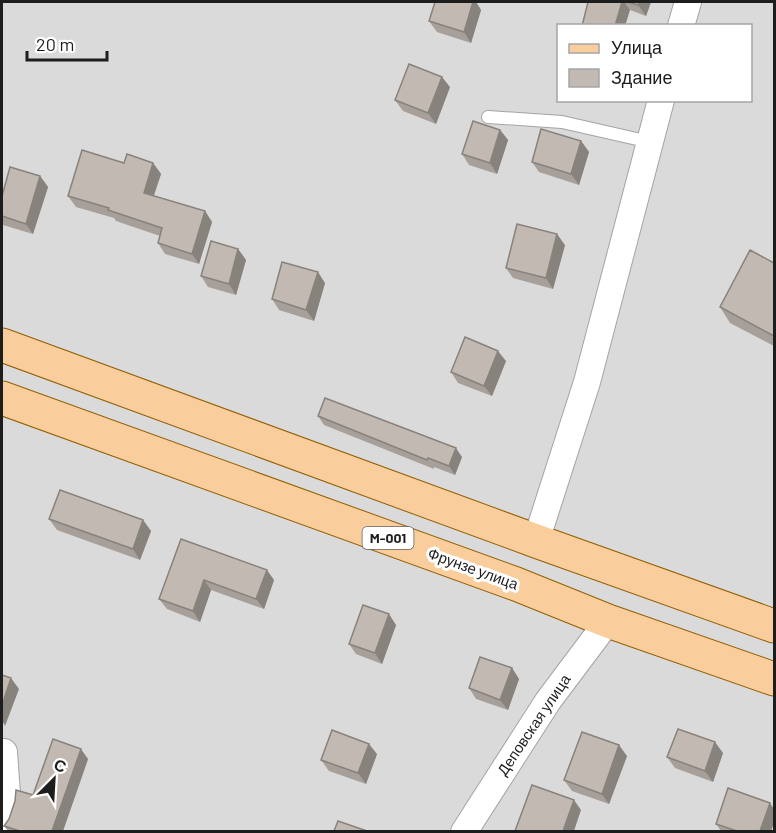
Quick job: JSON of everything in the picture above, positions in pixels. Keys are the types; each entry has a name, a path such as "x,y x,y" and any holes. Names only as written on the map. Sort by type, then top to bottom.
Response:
{"main road":[{"path":"2,345 774,626"},
{"name":"Фрунзе улица","path":"2,398 516,584 608,621 774,679"}],"street":[{"path":"682,24 688,2"},
{"path":"536,541 587,382 660,102"},
{"name":"Деповская улица","path":"464,831 548,701 608,621"},
{"path":"2,825 8,807 4,752"}],"lane":[{"path":"488,117 562,122 650,142"}],"shaded area":[{"path":"2,2 774,2 774,831 2,831"}],"building":[{"path":"435,2 473,2 464,32 429,21"},
{"path":"588,2 622,2 616,24 582,24"},
{"path":"409,64 442,77 428,113 395,100"},
{"path":"473,121 500,130 490,163 462,154"},
{"path":"541,129 581,141 571,174 532,162"},
{"path":"82,150 124,163 127,154 153,163 144,193 205,211 192,254 158,243 162,228 108,210 109,208 68,196"},
{"path":"10,167 40,176 26,224 2,216 2,196"},
{"path":"517,224 557,234 546,278 506,268"},
{"path":"211,241 238,249 229,284 201,276"},
{"path":"750,250 774,263 774,336 720,307"},
{"path":"282,262 318,272 306,310 272,299"},
{"path":"465,337 498,351 484,386 451,372"},
{"path":"325,398 456,448 449,466 428,458 427,460 318,416"},
{"path":"60,490 143,520 133,549 49,519"},
{"path":"181,539 267,570 256,599 204,580 193,611 159,599"},
{"path":"363,605 389,614 375,653 349,644"},
{"path":"480,657 512,668 500,700 469,688"},
{"path":"2,675 11,678 2,705"},
{"path":"678,729 715,742 705,771 667,757"},
{"path":"332,730 369,744 358,773 321,760"},
{"path":"582,732 619,745 602,794 564,780"},
{"path":"53,739 81,749 52,831 20,831 4,826 15,801 16,790 33,795"},
{"path":"532,785 574,800 563,831 515,831"},
{"path":"728,788 770,803 760,831 737,831 716,824"},
{"path":"338,821 367,831 334,831"}]}
